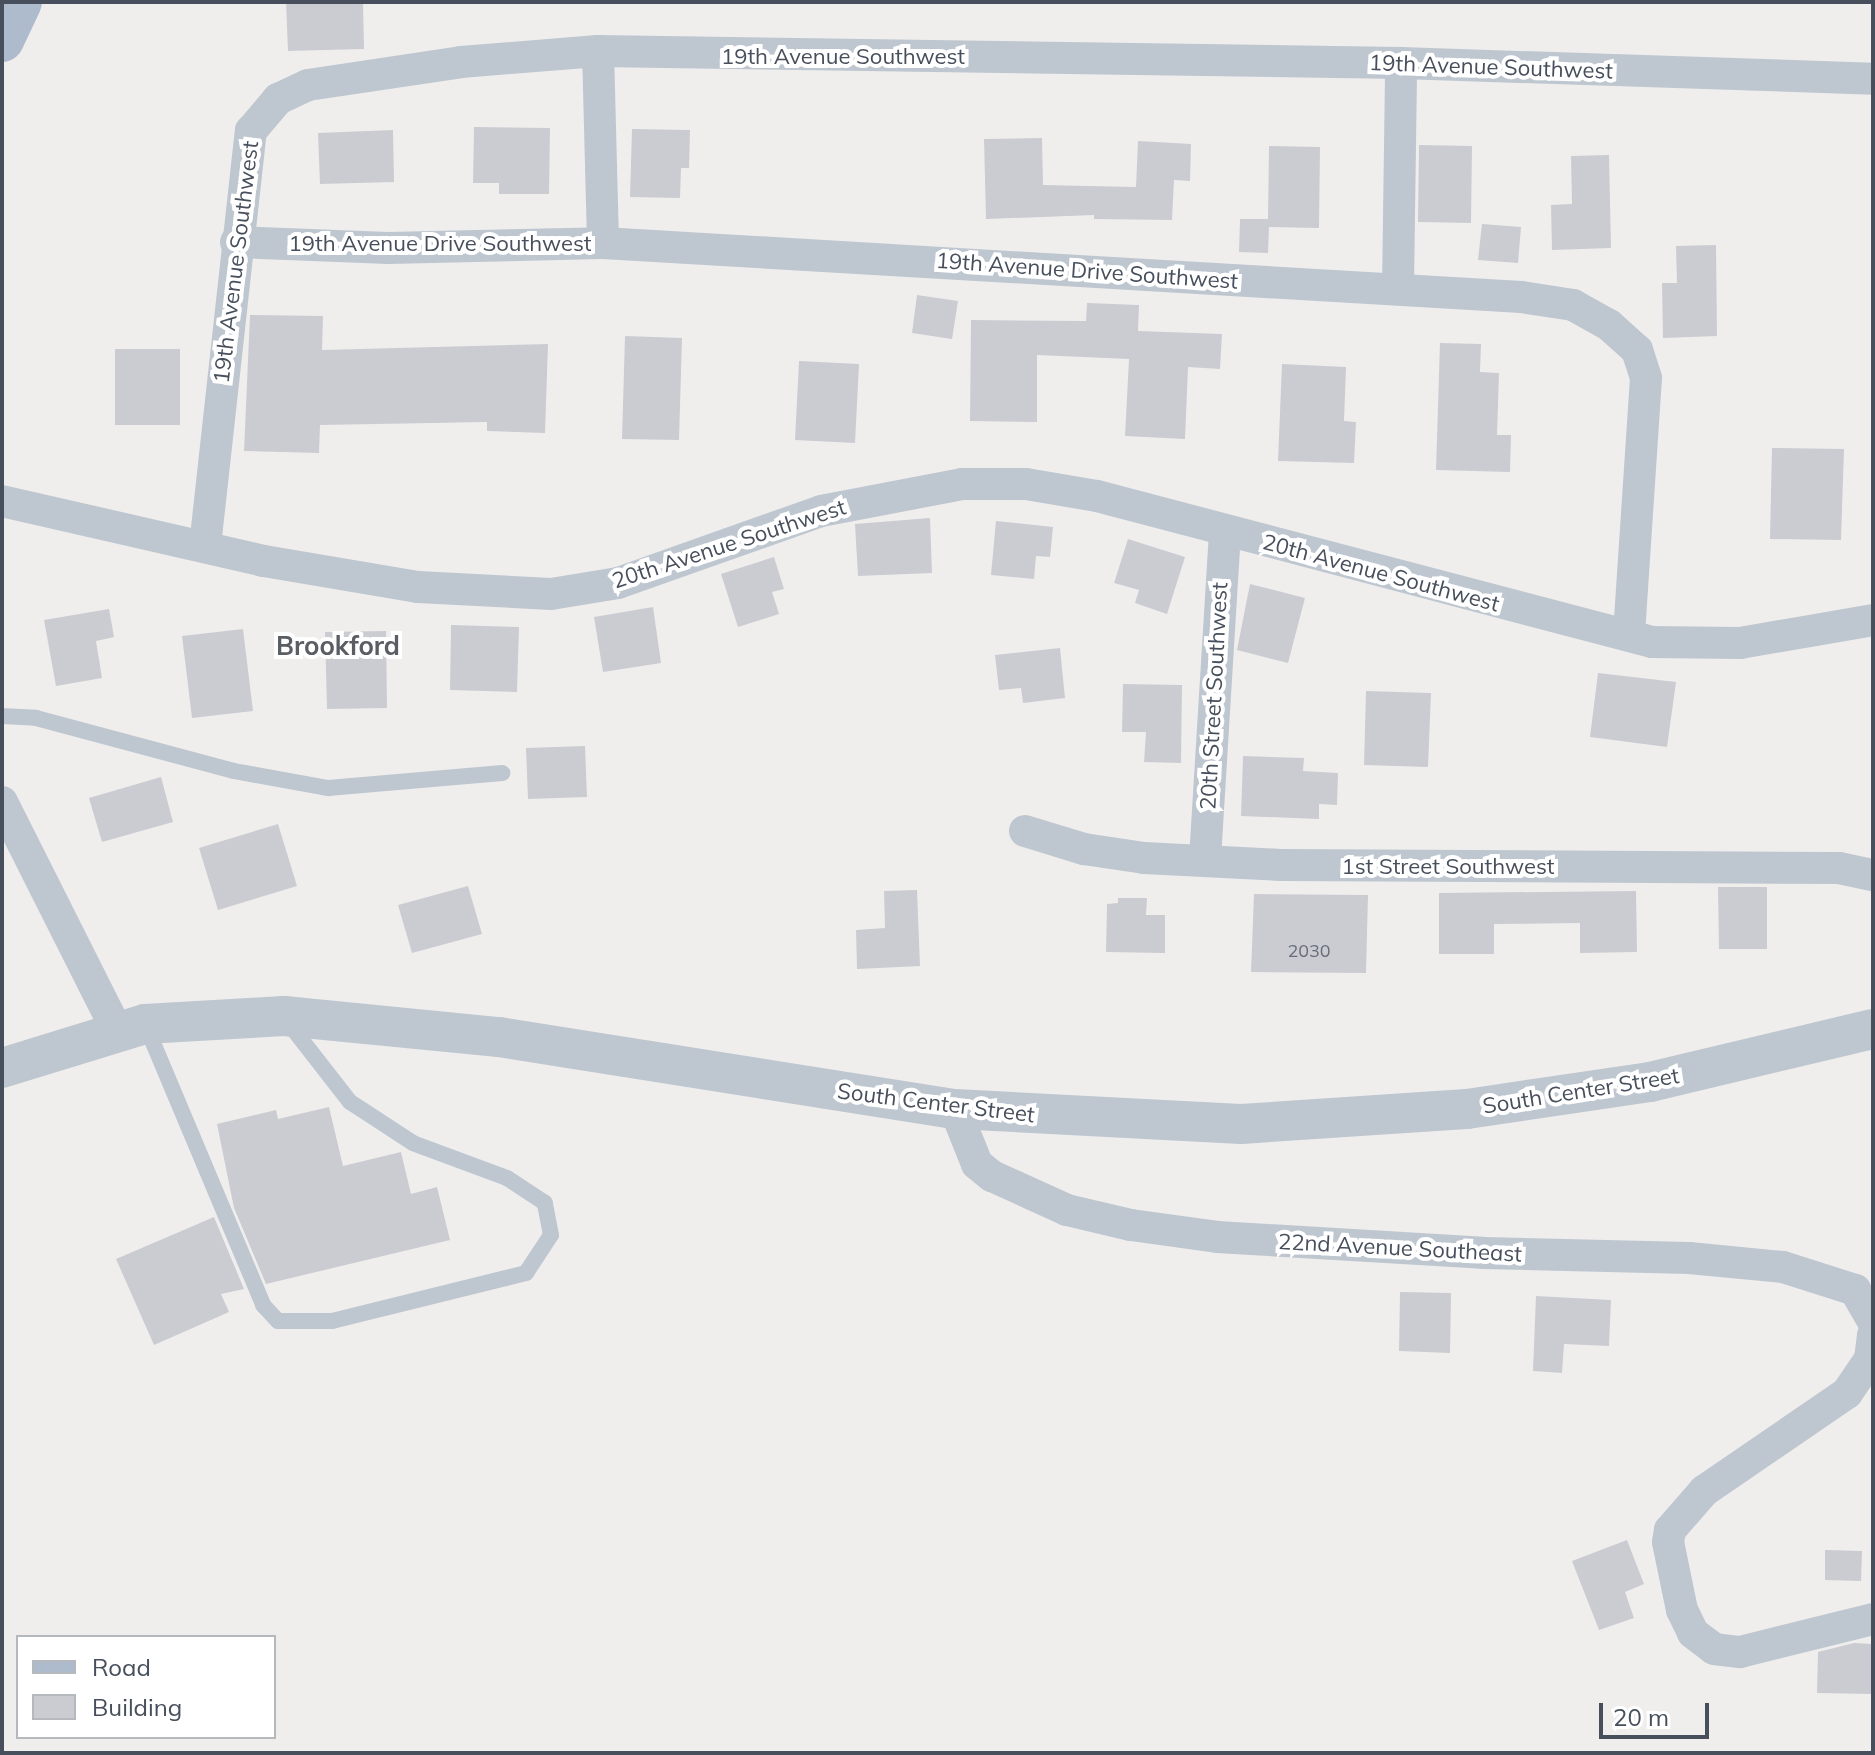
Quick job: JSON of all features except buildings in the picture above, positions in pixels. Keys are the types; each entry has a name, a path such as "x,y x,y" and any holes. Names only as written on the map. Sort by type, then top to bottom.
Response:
{"main road":[{"path":"2,40 20,2"}],"street":[{"name":"19th Avenue Southwest","path":"205,546 236,242 251,131 278,99 308,85 393,71 598,51 1401,63 1873,79"},
{"path":"598,51 603,243"},
{"path":"1398,289 1401,63"},
{"name":"19th Avenue Drive Southwest","path":"236,242 388,248 603,243 1398,289 1573,305 1609,325 1637,350 1646,378 1629,634"},
{"name":"20th Avenue Southwest","path":"2,501 205,546 418,587 551,594 618,583 821,511 962,484 1026,484 1097,496 1225,533 1652,642 1698,646 1873,620"},
{"name":"20th Street Southwest","path":"1205,859 1225,533"},
{"path":"2,802 131,1028"},
{"name":"1st Street Southwest","path":"1025,831 1084,849 1375,868 1839,868 1873,875"},
{"name":"South Center Street","path":"2,1068 131,1028 284,1016 499,1037 955,1109 1241,1124 1411,1114 1650,1082 1873,1029"},
{"name":"22nd Avenue Southeast","path":"955,1109 977,1164 992,1176 1067,1210 1105,1219 1217,1237 1483,1253 1689,1258 1783,1267 1855,1290 1873,1321"},
{"path":"1873,1335 1870,1359 1847,1393 1704,1491 1670,1530 1668,1542 1682,1610 1693,1633 1714,1649 1740,1652 1873,1619"}],"lane":[{"path":"2,716 36,718 234,771 328,788 502,773"},
{"path":"131,1028 263,1305 278,1321 332,1321 526,1273 551,1235 545,1203 507,1178 413,1143 350,1102 284,1016"}],"district":[{"name":"Brookford","path":"338,646"}]}
